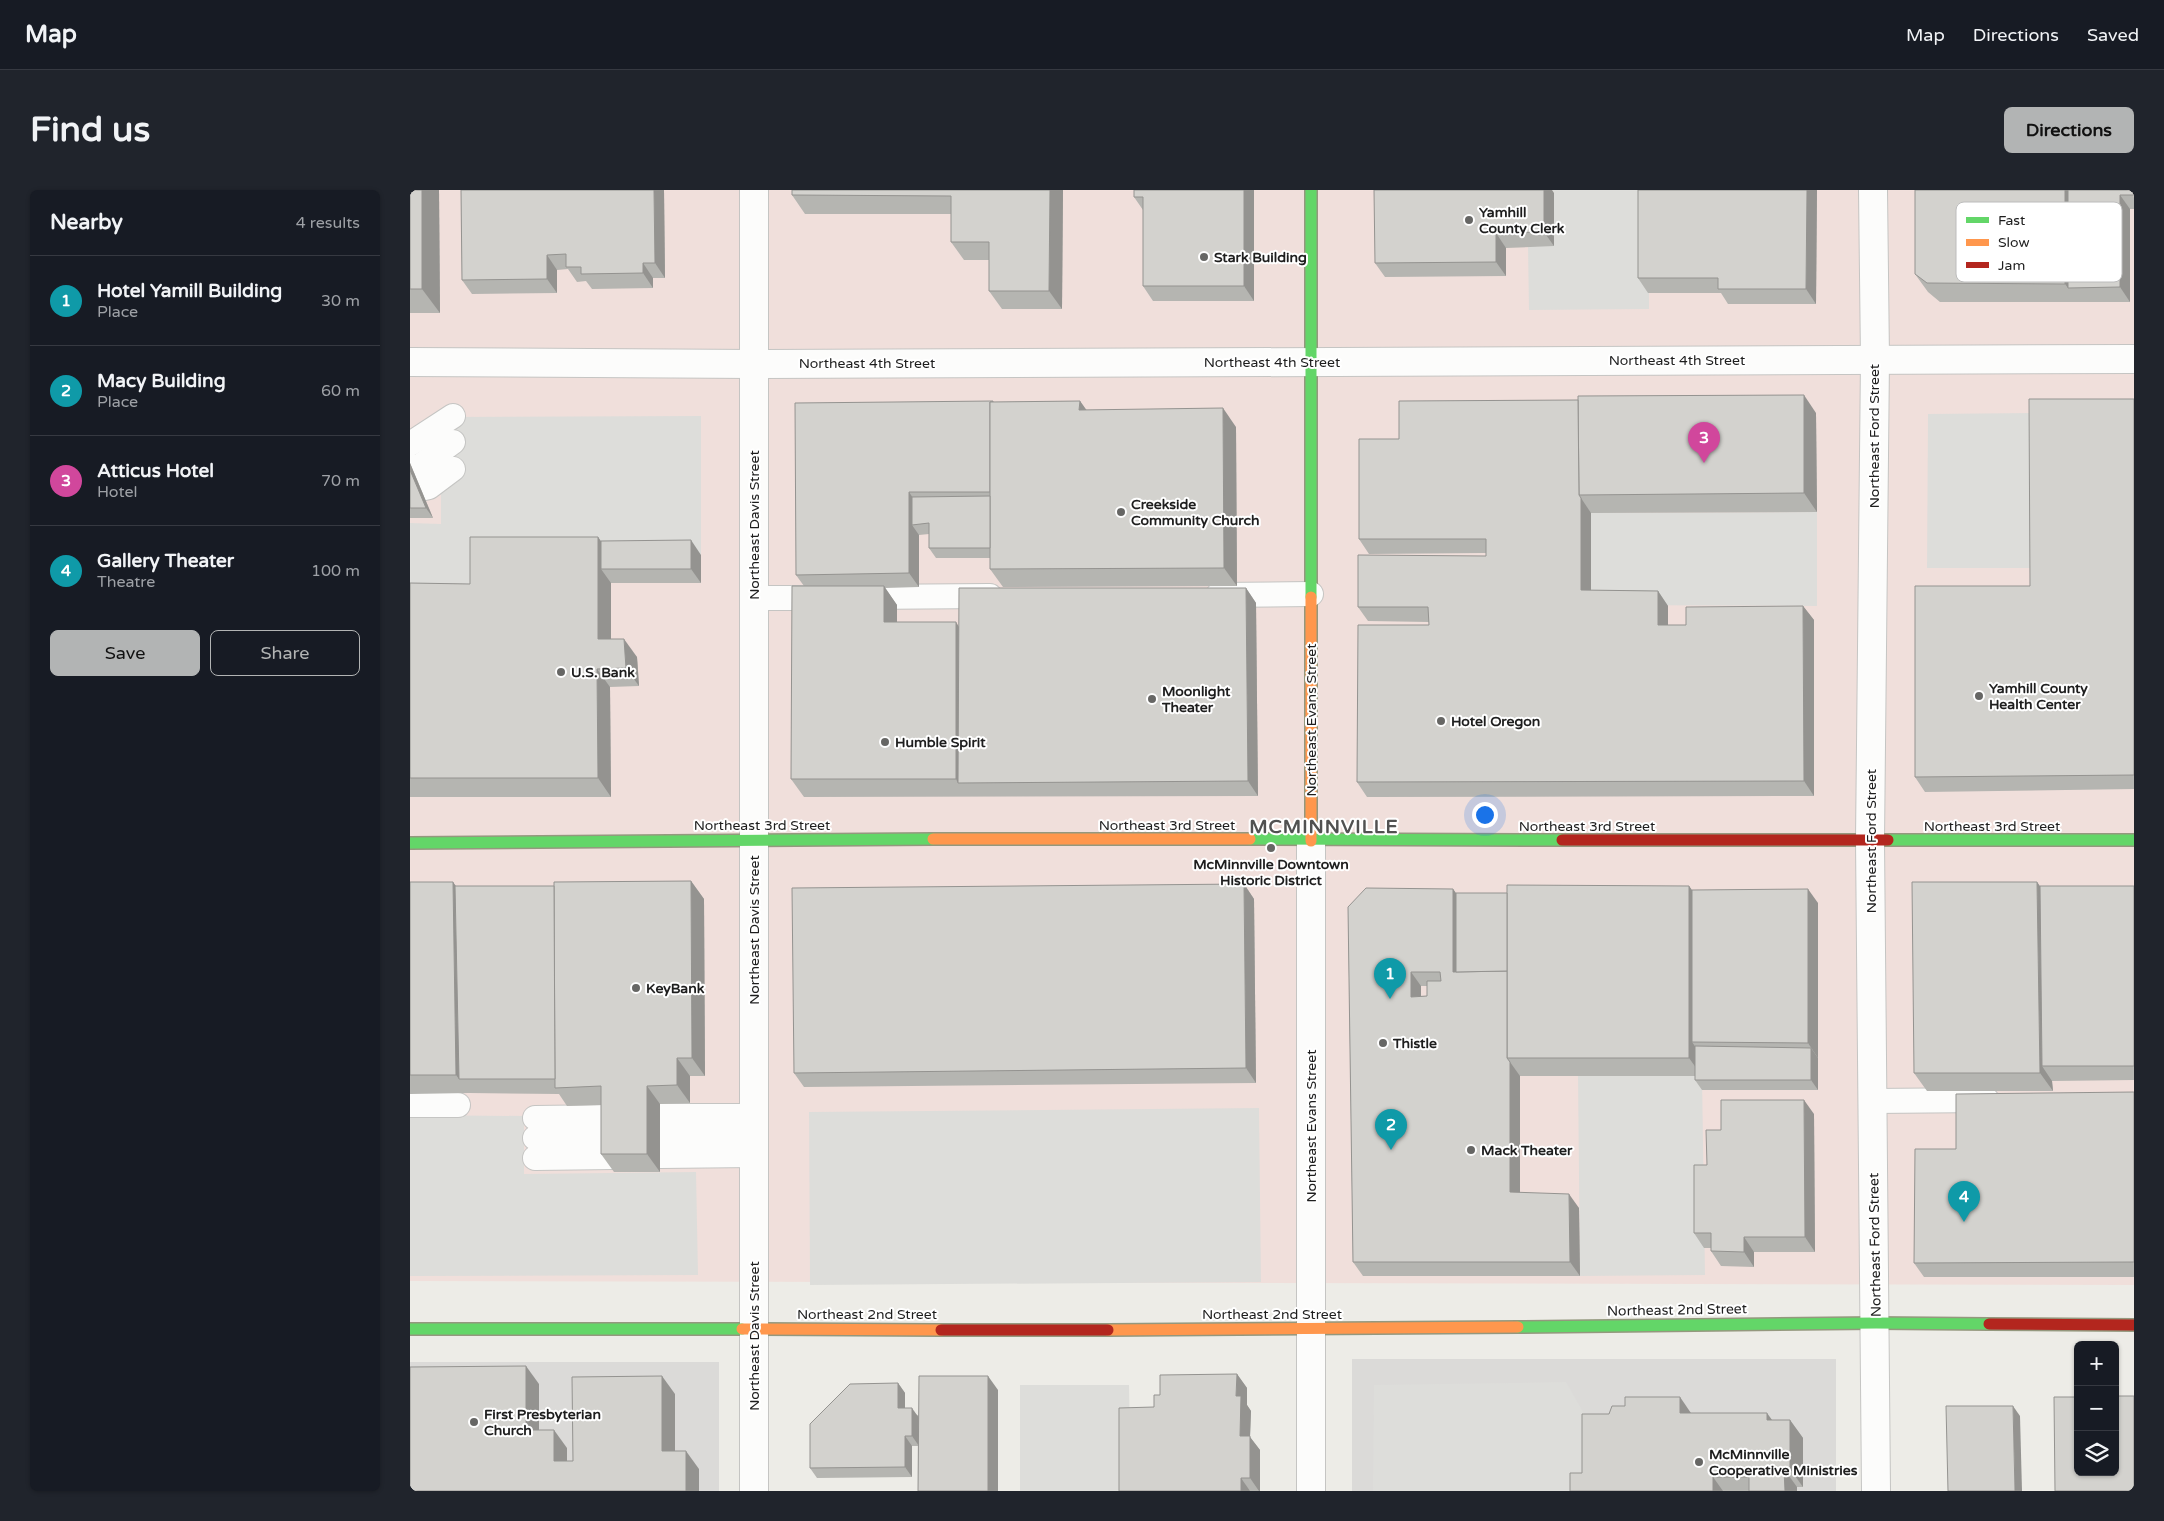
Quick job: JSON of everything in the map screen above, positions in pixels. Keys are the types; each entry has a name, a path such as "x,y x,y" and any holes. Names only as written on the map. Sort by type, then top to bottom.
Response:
{"street":[{"name":"Northeast Davis Street","path":"754,190 754,1491"},
{"name":"Northeast Evans Street","path":"1311,190 1311,1491"},
{"name":"Northeast Ford Street","path":"1873,190 1875,359 1870,841 1876,1323 1876,1491"},
{"name":"Northeast 4th Street","path":"410,362 754,364 1106,361 1311,363 2134,359"},
{"name":"Northeast 3rd Street","path":"410,843 754,840 2134,840"},
{"name":"Northeast 2nd Street","path":"410,1329 1311,1330 1876,1323 2134,1325"}],"lane":[{"path":"410,444 453,416"},
{"path":"453,442 420,466 416,478 429,487 453,469"},
{"path":"1192,595 1311,594"},
{"path":"754,598 1013,596"},
{"path":"1873,1101 2008,1100"},
{"path":"410,1105 458,1105"},
{"path":"754,1135 660,1136 754,1135"},
{"path":"535,1138 614,1137"}],"shaded area":[{"path":"410,190 2134,190 2134,1285 410,1281"},
{"path":"1515,190 1649,190 1649,309 1529,310 1528,246 1554,246 1554,193"},
{"path":"2039,413 2041,568 1927,568 1928,414"},
{"path":"701,416 701,555 611,556 483,602 410,602 410,523 441,524 441,417"},
{"path":"1817,512 1817,606 1591,605 1591,513"},
{"path":"1578,1076 1702,1076 1705,1275 1580,1276"},
{"path":"1259,1108 1261,1282 810,1285 809,1112"},
{"path":"410,1115 524,1116 524,1174 696,1172 698,1275 410,1276"},
{"path":"1352,1359 1836,1359 1836,1491 1352,1491"},
{"name":"First Presbyterian Church","path":"410,1362 719,1362 719,1491 410,1491"},
{"path":"1566,1382 1595,1433 1595,1491 1373,1491 1374,1385"},
{"path":"1020,1385 1129,1385 1131,1491 1020,1491"}],"building":[{"path":"410,190 422,190 422,289 410,289"},
{"path":"461,190 654,190 655,263 643,263 643,273 581,274 581,267 566,267 566,254 547,255 547,279 462,280"},
{"path":"792,190 1050,190 1049,291 989,291 989,242 951,242 951,196 792,195"},
{"name":"Stark Building","path":"1134,190 1244,190 1244,286 1143,286 1143,197 1134,197"},
{"name":"Yamhill County Clerk","path":"1374,190 1544,190 1544,232 1496,233 1496,262 1375,263"},
{"path":"1638,190 1807,190 1806,289 1718,289 1718,278 1638,278"},
{"path":"1915,190 2065,190 2065,202 1956,202 1956,282 2065,282 2065,284 1927,283 1915,274"},
{"path":"2068,190 2134,190 2134,195 2120,195 2120,202 2068,202"},
{"path":"2068,282 2120,282 2120,287 2068,288"},
{"path":"1804,395 1804,493 1579,495 1578,396"},
{"path":"2029,399 2134,399 2134,775 1915,777 1915,586 2030,586"},
{"path":"1578,400 1581,590 1658,591 1658,625 1686,625 1686,607 1803,606 1804,781 1357,782 1358,625 1429,625 1428,607 1358,607 1358,555 1486,556 1486,539 1359,539 1359,439 1399,439 1399,401"},
{"path":"993,401 990,402 990,492 909,492 909,573 796,575 795,403"},
{"path":"1080,401 1079,410 1223,408 1224,568 990,569 990,402"},
{"path":"410,470 426,508 410,508"},
{"path":"990,496 990,548 929,548 929,523 912,525 912,497"},
{"name":"U.S. Bank","path":"470,537 598,537 598,639 624,639 626,668 597,669 598,778 410,778 410,583 470,584"},
{"path":"691,540 691,569 601,569 601,541"},
{"path":"792,586 884,586 884,622 956,622 956,779 791,779"},
{"path":"959,588 1246,588 1248,781 958,783"},
{"name":"KeyBank","path":"691,881 692,1058 677,1058 677,1085 647,1086 647,1154 601,1154 601,1086 555,1088 554,882"},
{"path":"410,882 453,882 456,1075 410,1075"},
{"path":"1912,882 2037,882 2040,1073 1914,1073"},
{"path":"1244,884 1246,1068 794,1073 792,888"},
{"path":"1507,885 1689,886 1689,1058 1507,1058"},
{"path":"455,886 554,886 555,1079 459,1079"},
{"path":"2040,886 2134,886 2134,1066 2042,1066"},
{"path":"1366,888 1453,889 1453,972 1507,971 1507,1058 1510,1062 1510,1192 1569,1194 1570,1262 1353,1262 1348,907","holes":["1411,972 1440,972 1441,981 1427,981 1427,996 1411,997"]},
{"path":"1808,889 1808,1043 1692,1042 1692,890"},
{"path":"1456,893 1507,893 1507,971 1456,972"},
{"path":"1695,1046 1811,1048 1811,1080 1695,1080"},
{"path":"2134,1092 2134,1262 1914,1263 1915,1149 1956,1149 1956,1094"},
{"path":"1721,1100 1804,1100 1805,1237 1744,1237 1744,1252 1711,1251 1711,1233 1694,1233 1694,1165 1707,1165 1706,1130 1721,1130"},
{"name":"First Presbyterian Church","path":"526,1366 526,1430 554,1430 554,1461 573,1461 572,1377 662,1376 662,1451 686,1451 686,1491 410,1491 410,1367"},
{"path":"1237,1374 1236,1396 1241,1396 1240,1436 1250,1436 1250,1478 1241,1478 1241,1491 1119,1491 1119,1408 1154,1407 1154,1395 1160,1395 1160,1375"},
{"path":"919,1376 988,1376 988,1491 918,1491"},
{"path":"898,1383 898,1408 912,1408 912,1436 905,1436 905,1467 810,1468 810,1424 850,1384"},
{"path":"2119,1396 2134,1396 2134,1491 2055,1491 2054,1397 2074,1397 2074,1476 2119,1476"},
{"name":"McMinnville Cooperative Ministries","path":"1625,1397 1680,1397 1680,1413 1767,1413 1767,1420 1790,1420 1790,1469 1784,1469 1785,1491 1749,1491 1749,1477 1713,1477 1713,1491 1570,1491 1570,1473 1582,1473 1582,1414 1609,1414 1612,1406 1625,1406"},
{"path":"1946,1406 2013,1406 2015,1491 1948,1491"}],"traffic: fast":[{"path":"1311,190 1311,597"},
{"path":"410,843 933,839"},
{"path":"1250,839 1562,840"},
{"path":"1888,840 2134,840"},
{"path":"1518,1327 1876,1323 1989,1324"},
{"path":"410,1329 742,1329"}],"traffic: slow":[{"path":"1311,597 1311,841"},
{"path":"933,839 1250,839"},
{"path":"1108,1330 1518,1327"},
{"path":"742,1329 941,1330"}],"traffic: jam":[{"path":"1562,840 1888,840"},
{"path":"1989,1324 2134,1325"},
{"path":"941,1330 1108,1330"}],"place":[{"name":"Yamhill County Clerk","path":"1469,220"},
{"name":"Stark Building","path":"1204,257"},
{"name":"Atticus Hotel","path":"1704,463"},
{"name":"Creekside Community Church","path":"1121,512"},
{"name":"U.S. Bank","path":"561,672"},
{"name":"Yamhill County Health Center","path":"1979,696"},
{"name":"Moonlight Theater","path":"1152,699"},
{"name":"Hotel Oregon","path":"1441,721"},
{"name":"Humble Spirit","path":"885,742"},
{"name":"McMinnville Downtown Historic District","path":"1271,848"},
{"name":"KeyBank","path":"636,988"},
{"name":"Hotel Yamill Building","path":"1390,999"},
{"name":"Thistle","path":"1383,1043"},
{"name":"Macy Building","path":"1391,1150"},
{"name":"Mack Theater","path":"1471,1150"},
{"name":"Gallery Theater","path":"1964,1222"},
{"name":"First Presbyterian Church","path":"474,1422"},
{"name":"McMinnville Cooperative Ministries","path":"1699,1462"}],"district":[{"name":"MCMINNVILLE","path":"1324,827"}]}
